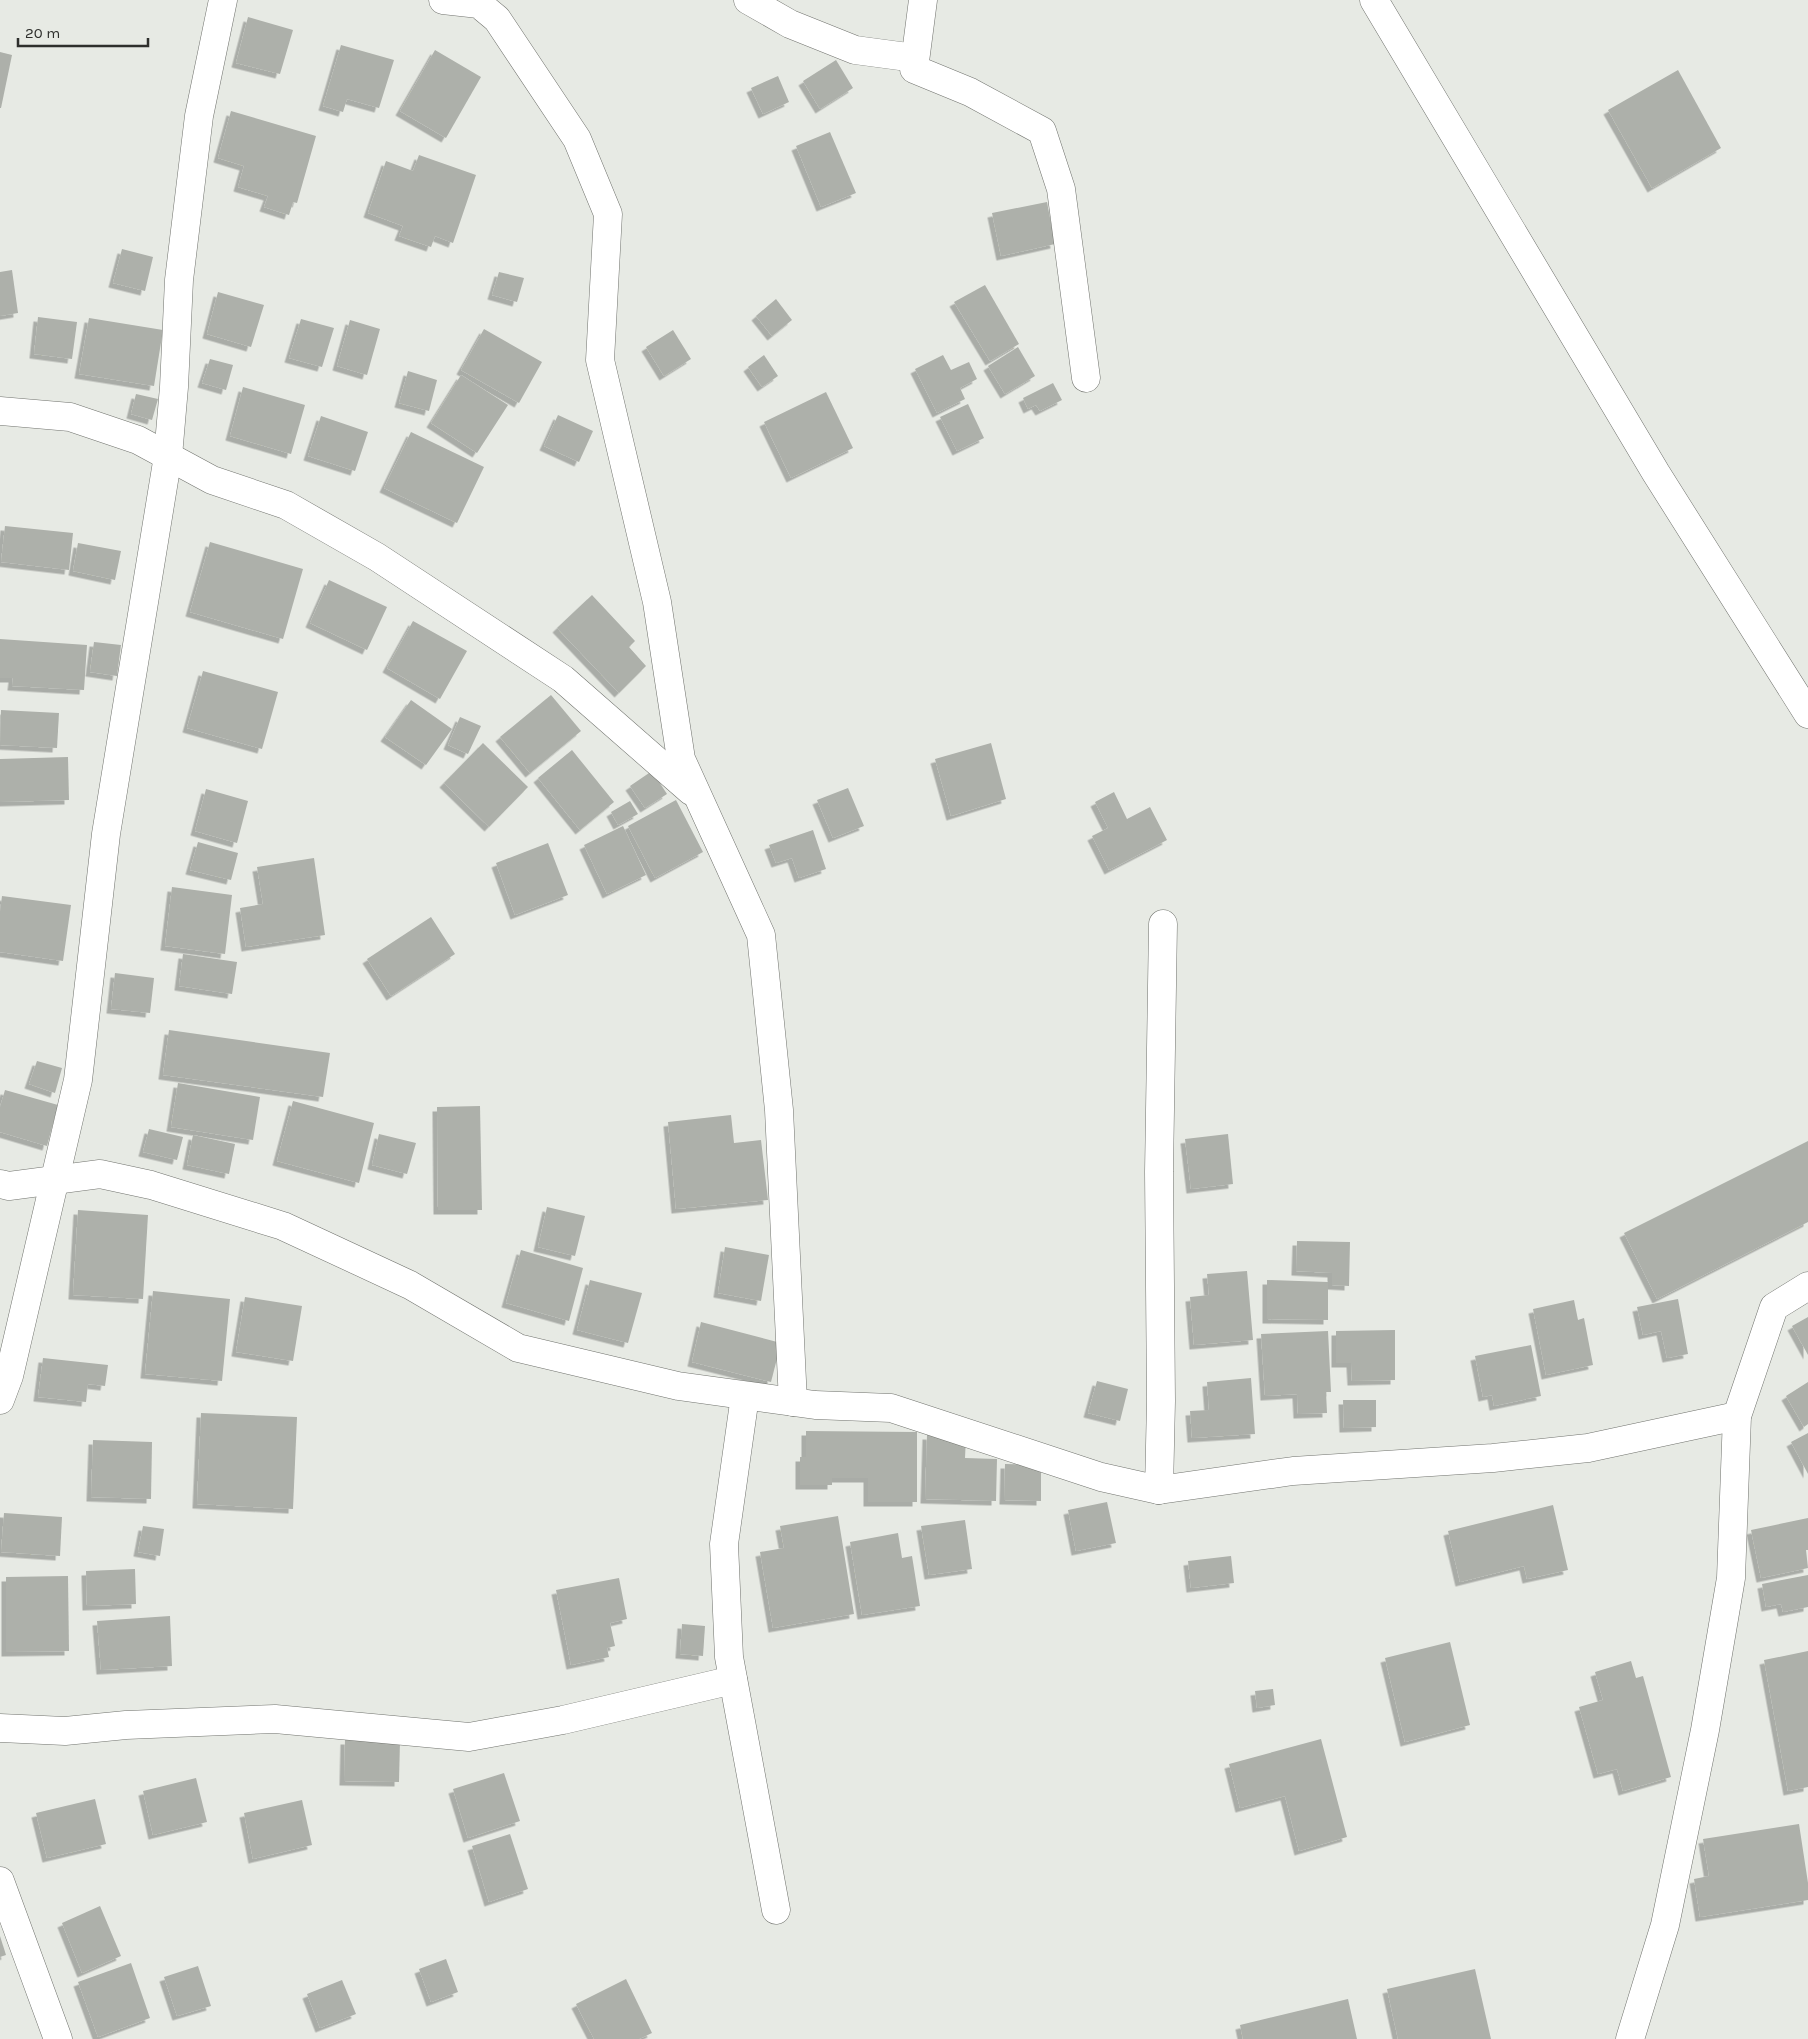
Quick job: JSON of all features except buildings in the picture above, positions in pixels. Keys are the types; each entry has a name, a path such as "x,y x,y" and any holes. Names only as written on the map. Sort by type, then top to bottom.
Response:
{"street":[{"path":"0,1400 9,1376 78,1080 106,834 168,456 174,387 178,280 199,116 223,0"},
{"path":"443,0 492,5 498,19 577,139 608,214 600,360 657,602 681,759 761,934 779,1110 793,1402"},
{"path":"748,0 790,24 855,50 915,58"},
{"path":"923,0 914,69 970,92 1042,131 1061,189 1086,378"},
{"path":"1374,0 1656,474 1808,714"},
{"path":"0,411 70,418 138,440 212,480 286,505 377,557 563,679 698,797"},
{"path":"1159,1490 1161,1391 1158,1172 1163,924"},
{"path":"0,1184 9,1186 100,1174 151,1185 283,1226 410,1285 518,1348 678,1386 815,1406 891,1408 1101,1477 1159,1490 1292,1471 1493,1458 1588,1448 1737,1416"},
{"path":"1630,2039 1665,1925 1705,1730 1731,1578 1737,1416 1774,1307 1808,1286"},
{"path":"745,1396 724,1544 729,1657 776,1910"},
{"path":"0,1728 65,1731 126,1725 275,1719 469,1738 563,1720 734,1680"},
{"path":"0,1881 58,2039"}]}
